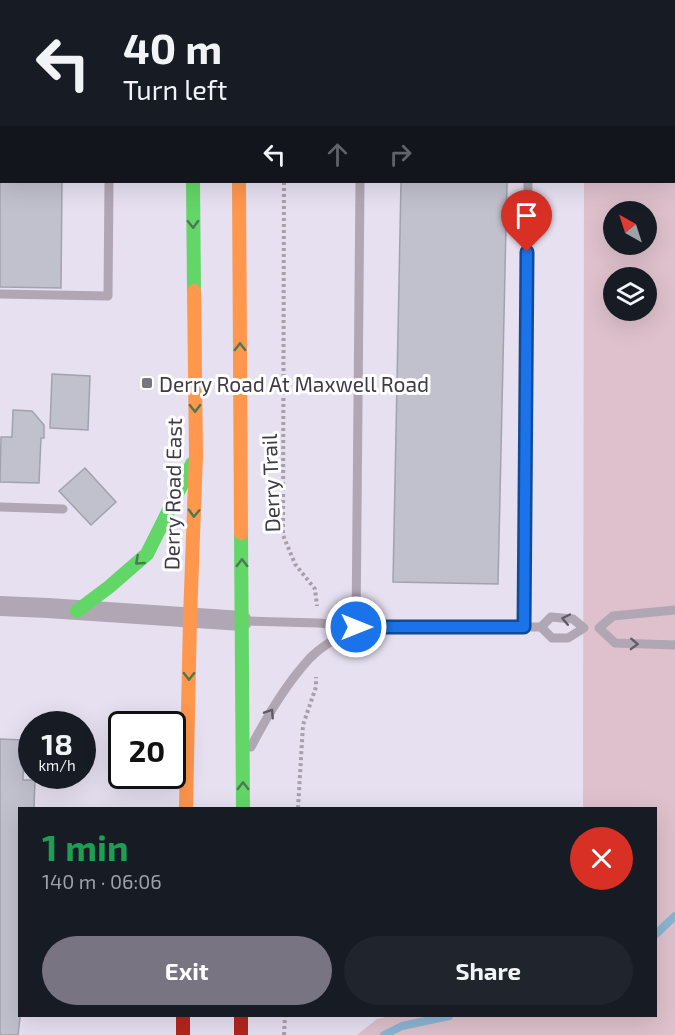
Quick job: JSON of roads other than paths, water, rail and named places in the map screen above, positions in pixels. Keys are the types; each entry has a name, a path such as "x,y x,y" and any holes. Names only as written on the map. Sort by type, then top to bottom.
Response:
{"main road":[{"name":"Derry Road East","path":"186,807 196,455 193,183"},
{"path":"240,183 243,807"},
{"path":"77,611 147,554 196,455"},
{"path":"183,1017 183,1035"},
{"path":"241,1017 241,1035"}],"street":[{"path":"0,606 242,621"}],"lane":[{"path":"0,294 108,297 109,183"},
{"path":"356,627 360,183"},
{"path":"524,627 528,183"},
{"path":"0,507 63,509"},
{"path":"242,621 319,623 356,627 541,627 552,638 568,638 584,628 599,628 613,616 675,610"},
{"path":"541,627 551,616 573,619 584,628"},
{"path":"243,764 263,723 311,657 356,627"},
{"path":"599,628 615,643 675,645"}],"waterway":[{"path":"657,933 675,916"},
{"path":"384,1035 402,1026 444,1017"}],"place":[{"name":"Derry Road At Maxwell Road","path":"147,383"}]}
